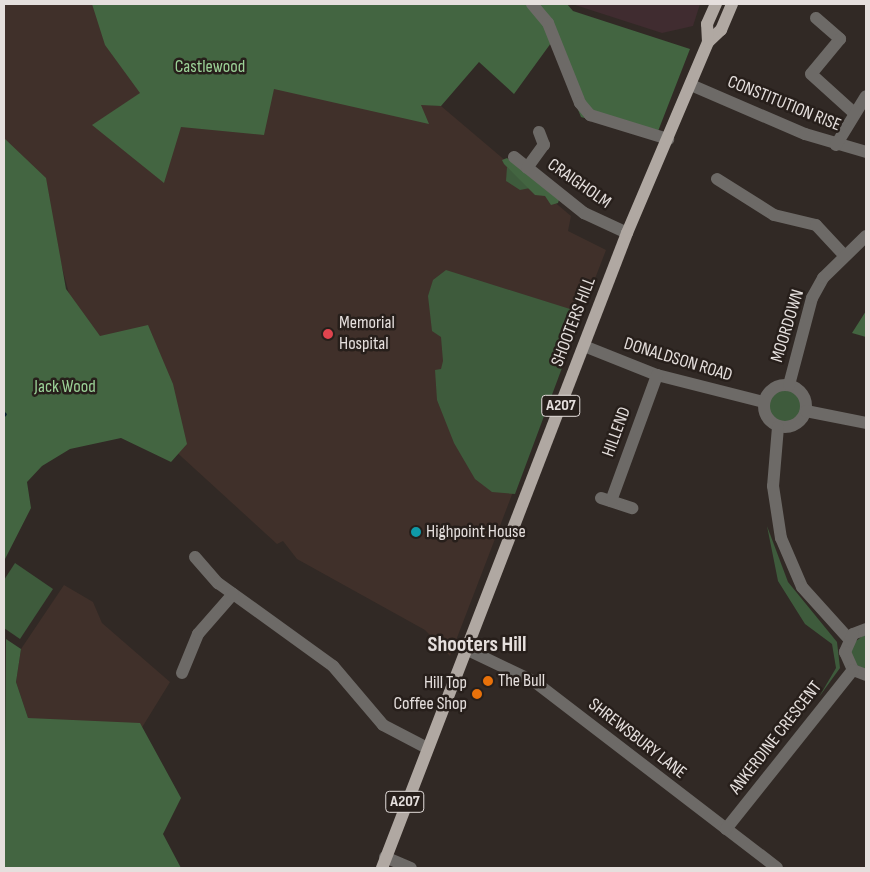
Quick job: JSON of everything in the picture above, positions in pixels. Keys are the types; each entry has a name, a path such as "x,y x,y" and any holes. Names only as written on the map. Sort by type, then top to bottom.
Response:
{"main road":[{"name":"SHOOTERS HILL","path":"384,862 427,748 468,650 627,233 708,42 708,24 716,4"},
{"name":"SHOOTERS HILL","path":"708,42 722,30 732,4"}],"street":[{"path":"532,4 548,23 580,103 590,115 668,139"},
{"path":"816,18 840,39 810,74 853,112"},
{"name":"CONSTITUTION RISE","path":"690,85 836,145 866,152"},
{"path":"836,145 853,112 866,96"},
{"path":"527,168 544,145 539,132"},
{"name":"CRAIGHOLM","path":"514,157 584,213 627,233"},
{"path":"717,179 774,215 816,225 844,255"},
{"name":"MOORDOWN","path":"789,385 812,298 844,255 866,236"},
{"name":"DONALDSON ROAD","path":"584,346 656,375 764,402"},
{"name":"HILLEND","path":"632,508 606,499 656,375"},
{"name":"MOORDOWN","path":"764,402 776,387 789,385 803,395 806,411"},
{"path":"764,402 765,414 778,427 773,486 781,538 802,587 849,639"},
{"path":"778,427 798,423 806,411 866,423"},
{"path":"195,557 233,594 333,666 383,725 427,748"},
{"path":"182,673 198,634 233,594"},
{"path":"849,639 866,629"},
{"path":"849,639 846,658 853,670 866,675"},
{"name":"SHREWSBURY LANE","path":"468,650 535,682 777,868"},
{"name":"ANKERDINE CRESCENT","path":"726,829 853,670"},
{"path":"384,862 411,868"}],"shaded area":[{"name":"Memorial Hospital","path":"4,4 418,4 421,104 441,106 571,216 568,231 606,250 450,656 425,630 297,559 283,541 277,544 90,373 49,218 4,138"},
{"path":"572,4 700,4 693,26 662,33"},
{"path":"64,585 93,602 102,623 170,682 138,734 28,718 16,682 21,649"}],"green space":[{"name":"Castlewood","path":"92,4 567,4 573,11 690,49 655,139 581,117 551,43 514,94 479,62 441,106 421,105 429,124 274,89 264,135 181,127 164,183 92,125 140,93 105,45"},
{"name":"Jack Wood","path":"4,138 46,178 66,289 100,336 148,325 173,384 187,444 171,462 121,438 70,449 42,466 27,482 31,508 4,561"},
{"path":"507,158 559,200 558,203 551,205 545,196 535,195 504,164 502,160"},
{"path":"507,167 530,188 520,190 506,181"},
{"path":"446,270 570,309 577,316 578,325 515,494 492,492 475,479 454,443 437,400 435,370 441,369 443,361 441,337 432,331 428,296 433,280"},
{"path":"866,311 866,337 852,333"},
{"path":"784,389 796,394 801,406 796,418 784,423 772,418 767,406 772,394"},
{"path":"767,526 788,582 837,642 840,668 819,697 836,668 832,644 805,624 778,581"},
{"path":"15,563 53,589 20,639 4,628 4,580"},
{"path":"866,633 866,670 853,663 850,646"},
{"path":"6,639 21,649 16,682 28,718 140,723 181,798 163,834 181,868 4,868"}],"place":[{"name":"Memorial Hospital","path":"328,334"},
{"name":"Highpoint House","path":"416,532"},
{"name":"The Bull","path":"488,681"},
{"name":"Hill Top Coffee Shop","path":"477,694"}],"district":[{"name":"Shooters Hill","path":"477,645"}]}
